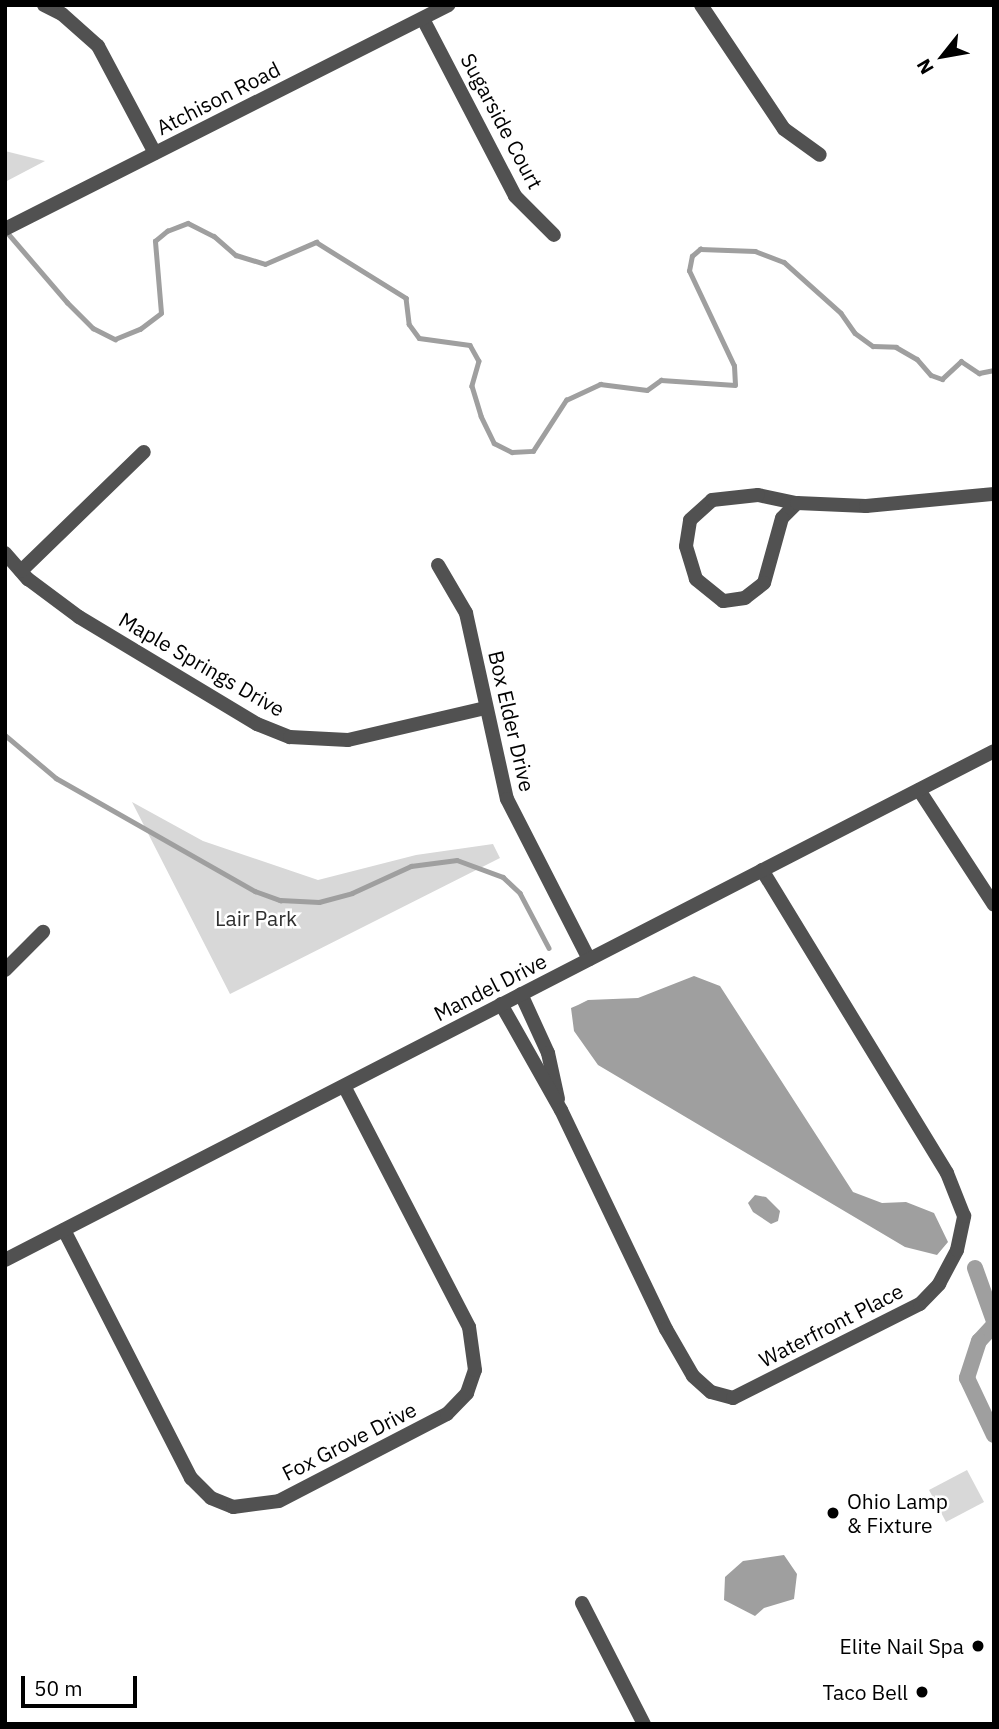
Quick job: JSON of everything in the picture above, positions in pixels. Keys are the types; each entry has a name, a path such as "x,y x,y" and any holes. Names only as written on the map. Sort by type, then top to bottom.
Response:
{"street":[{"path":"44,5 62,14 97,46 155,153"},
{"name":"Atchison Road","path":"5,229 449,5"},
{"path":"701,5 784,129 820,155"},
{"name":"Sugarside Court","path":"423,19 515,196 554,235"},
{"path":"20,571 144,452"},
{"path":"797,503 782,518 764,583 755,592 723,601 703,588 687,546 690,520 702,505 742,494 797,503 866,506 994,494"},
{"name":"Maple Springs Drive","path":"5,553 20,571 79,617 257,724 290,737 348,740 485,708"},
{"name":"Box Elder Drive","path":"438,565 466,613 507,799 589,959"},
{"name":"Mandel Drive","path":"5,1260 994,751"},
{"path":"919,790 994,905"},
{"name":"Waterfront Place","path":"501,1004 561,1110 666,1329 693,1376 711,1392 733,1398 920,1304 939,1284 957,1250 964,1216 947,1172 762,870"},
{"path":"5,970 43,932"},
{"name":"Waterfront Place","path":"520,994 548,1053 561,1110"},
{"name":"Fox Grove Drive","path":"64,1230 195,1484 211,1498 233,1507 265,1506 291,1495 447,1414 467,1392 475,1370 469,1328 344,1086"},
{"path":"582,1603 644,1724"}],"green space":[{"path":"5,151 45,161 5,182"},
{"name":"Lair Park","path":"132,802 203,841 318,880 416,855 493,844 500,858 230,994"},
{"path":"967,1470 984,1502 946,1522 929,1490"}],"shaded area":[{"path":"694,976 720,986 853,1192 882,1203 906,1202 934,1213 948,1242 937,1255 905,1247 598,1065 574,1031 571,1008 588,1000 638,998"},
{"path":"755,1195 766,1197 780,1211 778,1221 771,1224 753,1212 748,1203"},
{"path":"784,1555 797,1574 794,1599 764,1608 755,1616 724,1600 725,1577 743,1561"}],"waterway":[{"path":"6,231 93,328 115,339 140,329 161,313 155,241 167,231 188,223 214,236 236,255 265,264 316,242 406,298 409,324 419,338 470,345 479,361 472,386 481,416 494,443 512,452 533,451 566,400 600,384 647,390 661,380 735,385 734,366 689,271 692,256 700,249 755,251 784,262 841,313 855,333 873,346 896,347 917,359 931,375 942,379 961,361 979,373 994,370"},
{"path":"5,735 56,778 255,891 280,900 319,902 352,893 411,866 457,860 503,877 520,893 549,948"},
{"path":"975,1268 994,1321"},
{"path":"994,1325 979,1341 967,1378 994,1435"}],"place":[{"name":"Ohio Lamp & Fixture","path":"833,1513"},
{"name":"Elite Nail Spa","path":"978,1646"},
{"name":"Taco Bell","path":"922,1692"}]}
